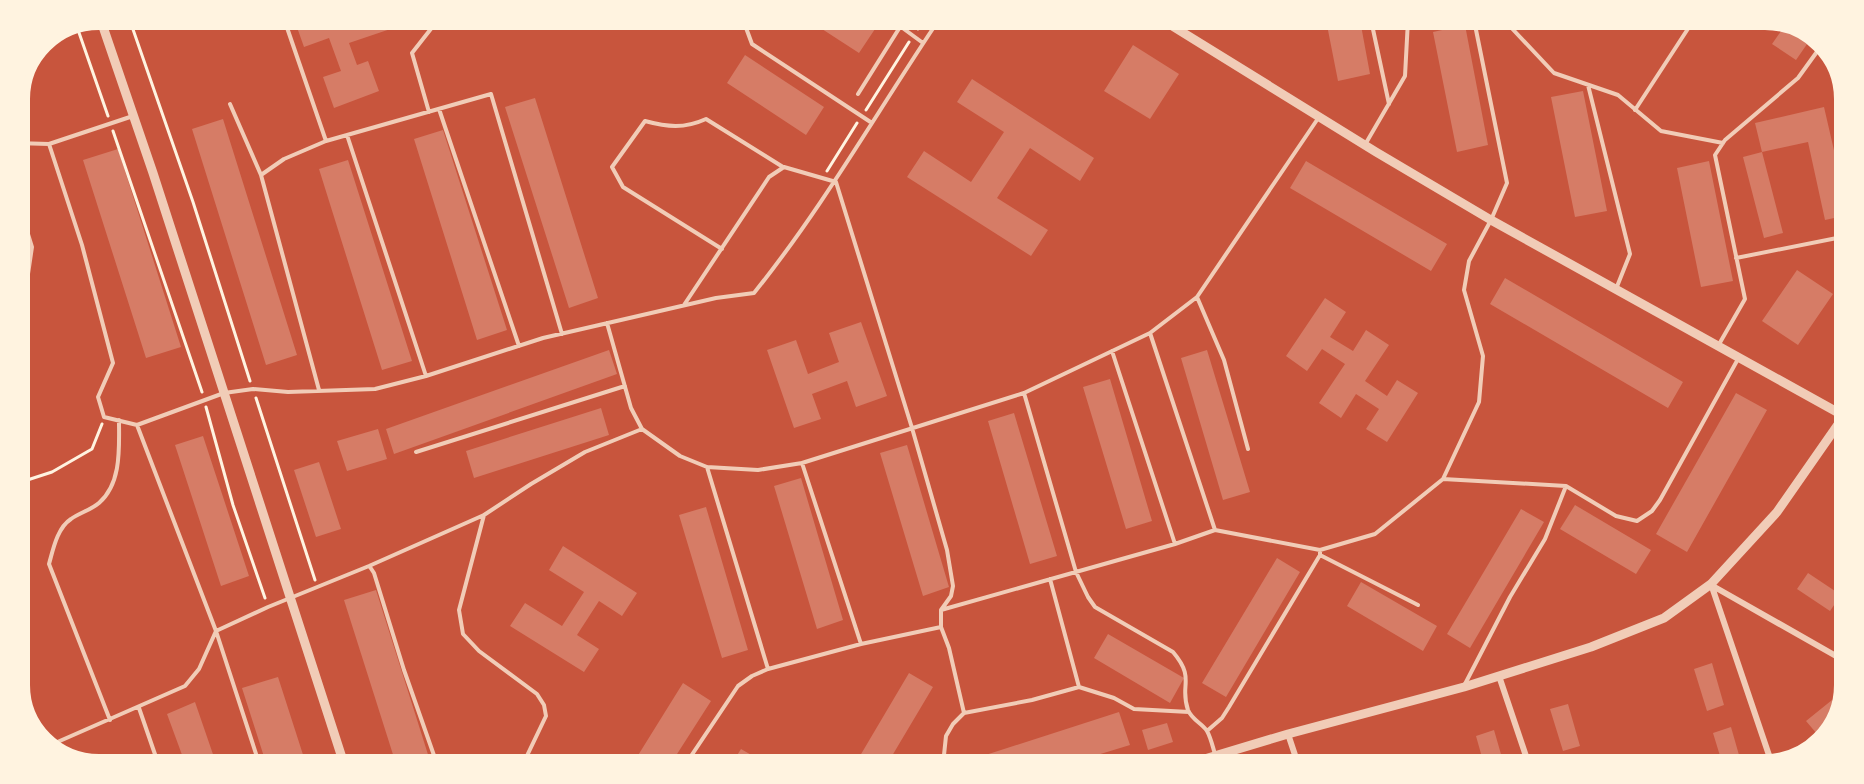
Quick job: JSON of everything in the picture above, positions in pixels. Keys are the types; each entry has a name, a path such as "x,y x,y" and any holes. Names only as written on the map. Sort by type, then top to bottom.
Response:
{"street":[{"path":"103,26 342,758"},
{"path":"1172,26 1491,220 1839,412"},
{"path":"1204,758 1464,687 1591,647 1664,618 1711,584 1777,512 1839,425"},
{"path":"1711,584 1839,658"},
{"path":"1711,584 1770,758"},
{"path":"1499,676 1527,758"},
{"path":"1288,734 1296,758"}],"lane":[{"path":"286,26 326,141"},
{"path":"429,112 412,53 433,26"},
{"path":"745,26 752,44 872,123"},
{"path":"49,144 82,246 113,363 98,397 104,417 137,425 224,393 253,389 288,392 375,389 426,376 562,334 717,297 754,293 836,182 935,26"},
{"path":"1372,26 1389,105"},
{"path":"1365,145 1406,76 1408,26"},
{"path":"940,610 1215,531 1320,550 1375,534 1443,479 1479,402 1483,356 1464,290 1469,261 1491,220 1507,183 1475,26"},
{"path":"1510,26 1554,73 1618,95 1661,131 1723,143"},
{"path":"1635,110 1690,26"},
{"path":"858,94 900,27 923,43"},
{"path":"1718,347 1744,299 1715,155 1723,143 1798,78 1819,49"},
{"path":"1588,86 1630,254 1616,289"},
{"path":"261,175 285,159 326,141 491,94 562,334"},
{"path":"230,104 261,175 319,390"},
{"path":"439,109 519,346"},
{"path":"26,143 49,144 134,116"},
{"path":"607,323 632,408 642,429 680,456 708,467 758,470 802,463 1024,393 1150,333 1197,297 1319,117"},
{"path":"722,249 622,187 612,167 645,121 667,127 690,126 706,118 784,167 836,182"},
{"path":"347,135 426,376"},
{"path":"684,305 769,177 784,167"},
{"path":"836,182 947,550 953,586 951,596 940,610 941,627 951,656 964,713"},
{"path":"26,228 32,247 26,275"},
{"path":"1736,258 1838,238"},
{"path":"1197,297 1224,360 1248,449"},
{"path":"1150,333 1215,531"},
{"path":"1112,351 1175,544"},
{"path":"1443,479 1566,486 1616,516 1637,521 1645,517 1660,500 1738,358"},
{"path":"416,452 625,386"},
{"path":"1024,393 1076,572 1088,597 1095,607 1173,652 1186,672 1185,696 1189,712 1194,720 1207,731 1215,754"},
{"path":"110,720 49,564 56,540 68,520 100,502 114,480 119,461 119,420"},
{"path":"137,425 216,631 257,758"},
{"path":"55,743 186,686 199,669 216,631 484,515 585,452 642,429"},
{"path":"802,463 861,644"},
{"path":"708,467 768,669"},
{"path":"1464,687 1509,597 1545,539 1566,486"},
{"path":"484,515 459,610 464,634 479,651 537,694 544,705 546,716 527,758"},
{"path":"1207,731 1222,718 1229,707 1320,555 1320,550"},
{"path":"1320,555 1418,604"},
{"path":"369,566 374,573 404,670 435,758"},
{"path":"1050,579 1079,687"},
{"path":"691,758 738,686 752,676 768,669 861,644 941,627"},
{"path":"944,758 946,736 953,724 964,713 1032,700 1079,687 1114,698 1134,709 1189,712"},
{"path":"139,708 156,758"}],"path":[{"path":"132,26 193,202 317,587"},
{"path":"823,178 920,26"},
{"path":"78,28 192,358 233,505 268,607"},
{"path":"26,480 52,472 92,449 104,417"}],"building":[{"path":"297,26 399,26 349,43 357,65 368,61 379,91 334,108 323,77 341,71 329,38 304,47"},
{"path":"817,26 877,26 859,53"},
{"path":"1327,26 1361,26 1370,74 1338,81"},
{"path":"1465,26 1488,145 1457,152 1433,32"},
{"path":"1783,28 1802,35 1809,41 1796,60 1772,44"},
{"path":"1133,45 1179,74 1150,119 1104,91"},
{"path":"745,55 824,107 806,135 727,83"},
{"path":"972,79 1094,158 1080,181 1030,148 997,198 1048,230 1031,256 907,177 924,151 971,182 1004,132 957,102"},
{"path":"1583,91 1607,211 1575,217 1551,97"},
{"path":"535,98 598,298 569,308 505,107"},
{"path":"1824,107 1838,168 1838,217 1825,220 1808,142 1762,152 1755,123"},
{"path":"223,119 297,355 266,365 192,129"},
{"path":"443,130 507,330 477,340 414,139"},
{"path":"118,149 181,347 146,358 83,160"},
{"path":"1762,152 1783,233 1764,238 1743,157"},
{"path":"348,160 412,361 382,370 319,169"},
{"path":"1306,161 1447,244 1431,271 1290,188"},
{"path":"1709,161 1733,281 1701,287 1677,168"},
{"path":"1797,270 1833,294 1798,345 1762,321"},
{"path":"1505,278 1683,382 1668,408 1490,304"},
{"path":"1325,298 1346,312 1330,337 1353,351 1366,330 1389,345 1365,381 1387,396 1397,380 1418,393 1387,442 1366,429 1379,409 1356,394 1341,418 1319,403 1345,364 1322,349 1307,371 1286,356"},
{"path":"861,322 887,396 856,407 847,381 812,394 821,419 794,428 767,350 796,340 808,374 839,362 829,333"},
{"path":"609,350 617,374 394,454 386,429"},
{"path":"1207,350 1250,492 1223,500 1181,358"},
{"path":"1110,379 1152,521 1126,529 1083,387"},
{"path":"1736,393 1767,410 1687,552 1656,534"},
{"path":"601,408 609,435 474,478 466,451"},
{"path":"1014,413 1057,556 1030,564 988,421"},
{"path":"378,429 387,459 347,471 337,441"},
{"path":"203,436 249,576 221,586 175,445"},
{"path":"907,445 949,587 923,596 880,453"},
{"path":"319,462 341,529 316,537 294,470"},
{"path":"801,478 843,620 817,629 774,486"},
{"path":"1575,505 1651,550 1636,574 1560,529"},
{"path":"706,507 748,650 722,658 679,515"},
{"path":"1521,509 1544,522 1470,648 1447,634"},
{"path":"563,546 637,593 622,616 599,601 577,635 599,649 584,672 510,626 525,603 562,626 584,592 549,570"},
{"path":"1277,558 1300,572 1226,697 1202,683"},
{"path":"1808,573 1839,594 1839,598 1830,611 1797,589"},
{"path":"1361,582 1437,626 1423,651 1347,606"},
{"path":"376,590 429,758 394,758 344,600"},
{"path":"1108,634 1184,678 1170,703 1094,658"},
{"path":"1712,663 1724,705 1707,711 1694,669"},
{"path":"909,673 933,687 891,758 859,758"},
{"path":"278,677 304,758 264,758 242,688"},
{"path":"683,683 711,701 674,758 636,758"},
{"path":"1832,700 1836,704 1829,722 1818,735 1806,721"},
{"path":"195,702 214,758 183,758 167,714"},
{"path":"1568,704 1580,746 1563,751 1550,709"},
{"path":"1119,712 1130,745 1087,758 976,758"},
{"path":"1167,723 1173,742 1148,750 1142,730"},
{"path":"1731,727 1740,758 1721,758 1713,733"},
{"path":"1494,730 1502,758 1482,758 1476,736"},
{"path":"741,749 757,758 735,758"}]}
